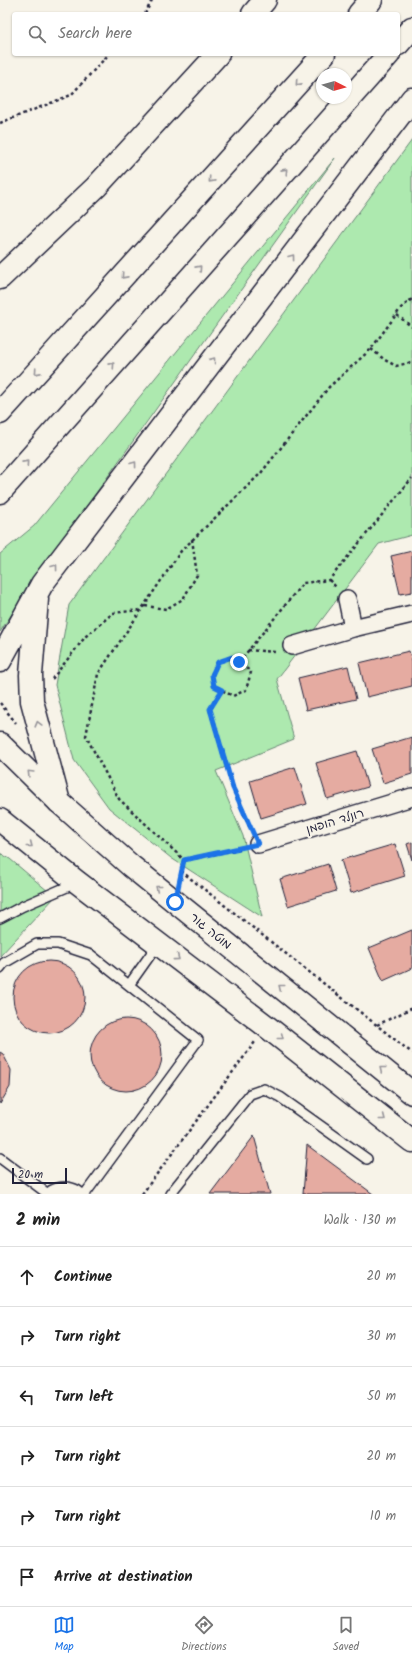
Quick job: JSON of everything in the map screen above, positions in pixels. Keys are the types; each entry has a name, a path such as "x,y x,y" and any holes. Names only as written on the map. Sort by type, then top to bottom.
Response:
{"main road":[{"path":"255,12 265,0"},
{"path":"361,12 371,0"},
{"path":"400,42 412,28"},
{"path":"0,278 96,187 216,56"},
{"path":"0,413 322,56"},
{"path":"0,492 387,56"},
{"path":"0,661 42,584 412,99"},
{"path":"37,595 31,675 32,701 59,802"},
{"name":"מוטה גור","path":"0,744 59,802 131,866 412,1093"},
{"path":"1,822 266,1026 412,1141"}],"street":[{"path":"347,600 353,628"},
{"path":"292,646 353,628 412,614"},
{"name":"רונלד הופמן","path":"258,844 412,797"},
{"path":"53,1194 66,1191 76,1194"}],"lane":[{"path":"0,918 77,882"},
{"path":"0,968 4,963 37,944 58,944 91,955 198,1040 85,1194"},
{"path":"129,985 158,944"},
{"path":"170,1194 250,1094 264,1089 280,1097 367,1159"},
{"path":"0,1158 48,1194"}],"path":[{"path":"146,12 152,0"},
{"path":"0,123 71,95 107,56"},
{"path":"184,860 119,799 86,736 98,674 140,610 145,606 180,551 261,473 329,387 371,349 401,308 412,299"},
{"path":"397,315 412,327"},
{"path":"371,349 385,360 396,366 412,362"},
{"path":"239,662 303,583 329,580 412,478"},
{"path":"145,606 166,609 183,599 197,574 192,539"},
{"path":"64,664 86,636 113,613 140,610"},
{"path":"248,650 274,652 292,646"},
{"path":"232,657 239,662 251,672 246,690 232,696 214,686 212,675 218,662 232,657"},
{"path":"184,860 258,844 233,788 210,709 222,690"},
{"path":"0,703 21,728"},
{"path":"175,902 184,860"},
{"path":"181,871 412,1053"},
{"path":"377,1025 412,1008"},
{"path":"142,1194 266,1026"}],"green space":[{"path":"412,140 412,535 379,544 277,679 294,739 216,771 243,836 262,917 171,858 109,808 74,760 55,685 69,605"},
{"path":"335,158 34,580 0,632 0,554 34,526"},
{"path":"0,853 10,859 55,897 0,956"}],"building":[{"path":"412,551 412,592 400,594 391,556"},
{"path":"409,651 412,662 412,686 367,697 359,663"},
{"path":"348,666 356,699 306,710 298,678"},
{"path":"412,737 412,774 383,783 372,749"},
{"path":"357,751 368,787 327,799 316,763"},
{"path":"295,767 307,804 261,818 250,781"},
{"path":"412,842 412,860 407,844"},
{"path":"395,844 405,876 351,893 341,860"},
{"path":"328,864 336,891 288,906 280,879"},
{"path":"412,930 412,968 383,981 369,948"},
{"path":"49,961 69,967 79,977 85,997 79,1017 69,1027 49,1033 29,1027 19,1017 13,997 19,977 29,967"},
{"path":"126,1019 146,1025 156,1035 162,1055 156,1075 146,1085 126,1091 106,1085 96,1075 90,1055 96,1035 106,1025"},
{"path":"0,1052 3,1054 11,1070 10,1087 0,1104"},
{"path":"254,1136 270,1194 210,1194"},
{"path":"307,1145 373,1194 303,1194"}],"route":[{"path":"175,902 184,860 258,844 233,788 210,709 222,690 214,686 212,675 218,662 232,657 239,662"}]}
